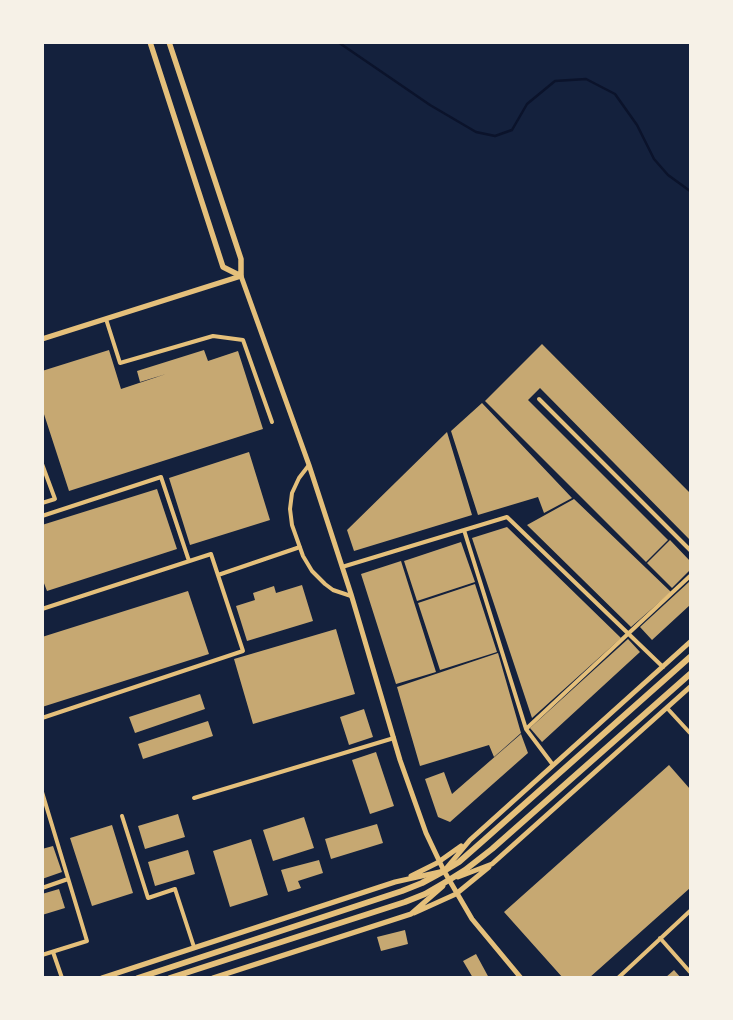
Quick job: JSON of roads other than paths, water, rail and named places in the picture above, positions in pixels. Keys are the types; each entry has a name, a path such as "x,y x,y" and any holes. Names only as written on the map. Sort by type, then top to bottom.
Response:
{"main road":[{"path":"150,42 223,267 241,276 241,259 169,42"},
{"path":"138,978 402,892 459,862 690,657"},
{"path":"170,978 405,902 425,894 449,880 492,849 690,674"}],"street":[{"path":"42,339 241,276 309,465 426,834 449,880 472,919 522,978"},
{"path":"106,319 120,363 213,336 243,340 272,422"},
{"path":"539,399 690,550"},
{"path":"42,464 55,500 42,504"},
{"path":"309,465 295,485 290,500 292,525 307,564 318,578 333,590 351,596"},
{"path":"42,516 161,477 189,561"},
{"path":"342,567 507,517 663,667"},
{"path":"464,530 526,729 553,765"},
{"path":"218,574 300,547"},
{"path":"42,609 211,554 242,651 42,718"},
{"path":"526,729 690,576"},
{"path":"102,978 395,882 444,870 470,840 690,642"},
{"path":"213,978 411,914 442,902 457,893 690,687"},
{"path":"667,708 690,731"},
{"path":"194,798 394,738"},
{"path":"42,792 87,941 42,955"},
{"path":"122,816 148,898 175,889 194,947"},
{"path":"395,882 440,861 470,840"},
{"path":"411,914 449,880 492,864"},
{"path":"42,888 68,879"},
{"path":"618,978 690,911"},
{"path":"660,938 690,972"},
{"path":"53,952 62,978"}],"waterway":[{"path":"338,42 430,105 476,132 495,136 512,130 527,104 555,81 586,79 615,94 637,125 654,159 668,175 690,191"}]}
